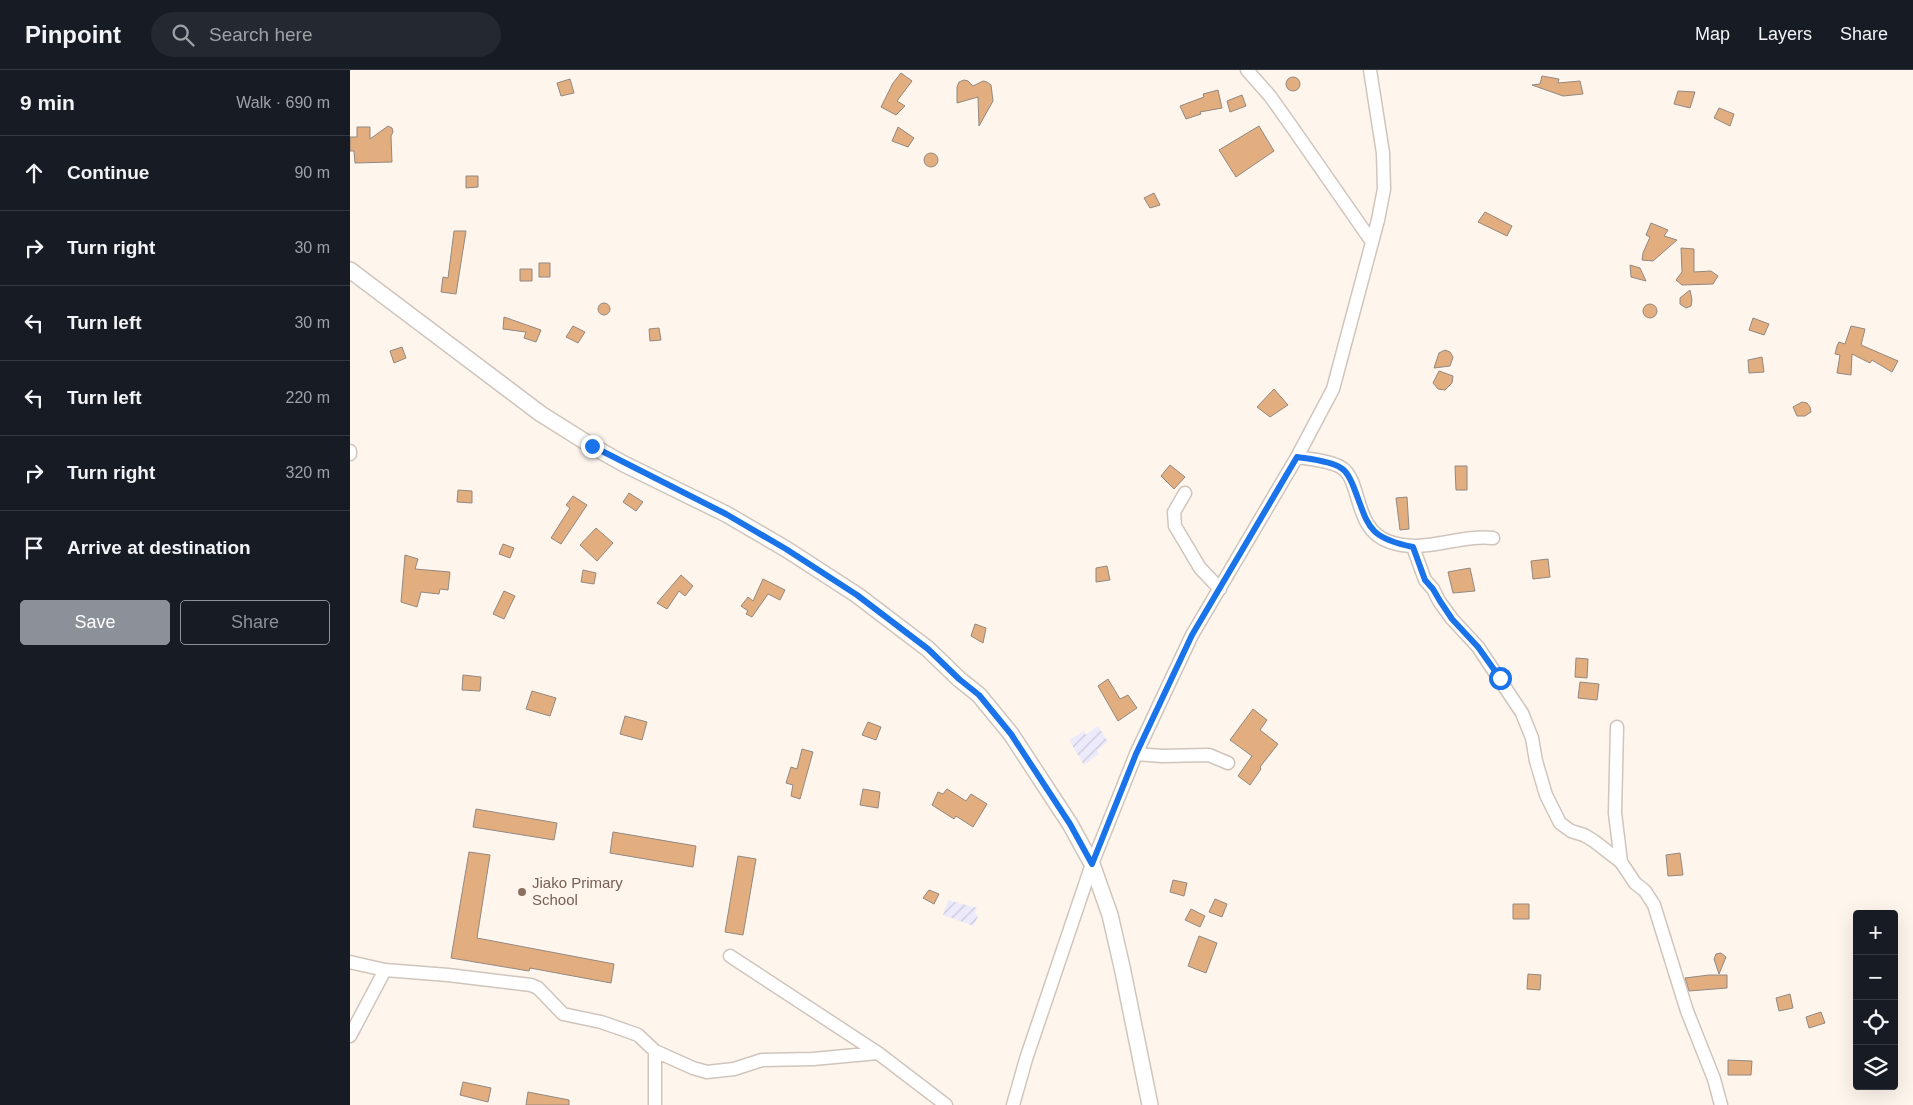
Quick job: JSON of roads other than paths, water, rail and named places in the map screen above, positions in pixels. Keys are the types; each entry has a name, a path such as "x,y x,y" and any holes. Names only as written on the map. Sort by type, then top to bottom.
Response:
{"street":[{"path":"1247,70 1270,96 1372,242"},
{"path":"1013,1105 1026,1059 1092,864 1136,754 1192,635 1297,457 1333,389 1384,189 1383,153 1370,70"},
{"path":"350,270 541,414 592,446 726,514 786,549 857,595 928,649 959,679 979,695 1011,734 1070,824 1092,864 1110,915 1150,1105"},
{"path":"1297,457 1341,467 1348,473 1362,515 1377,535 1391,543 1413,547 1479,537 1493,538"},
{"path":"1185,493 1174,512 1173,518 1200,568 1220,589"},
{"path":"1413,547 1425,580 1452,619 1478,647 1522,713 1532,738 1544,788 1555,816 1565,827 1594,840 1621,862 1635,883 1645,891 1654,905 1687,1011 1714,1078 1721,1105"},
{"path":"1617,726 1615,813 1621,862"},
{"path":"1136,754 1162,756 1209,755 1228,764"},
{"path":"730,956 878,1052 946,1105"},
{"path":"350,962 385,970 448,974 531,985 538,988 562,1014 601,1022 638,1035 655,1051 692,1068 707,1072 727,1070 762,1060 813,1059 878,1052"},
{"path":"350,1036 385,970"},
{"path":"655,1051 655,1105"}],"place":[{"name":"Jiako Primary School","path":"522,892"}]}
